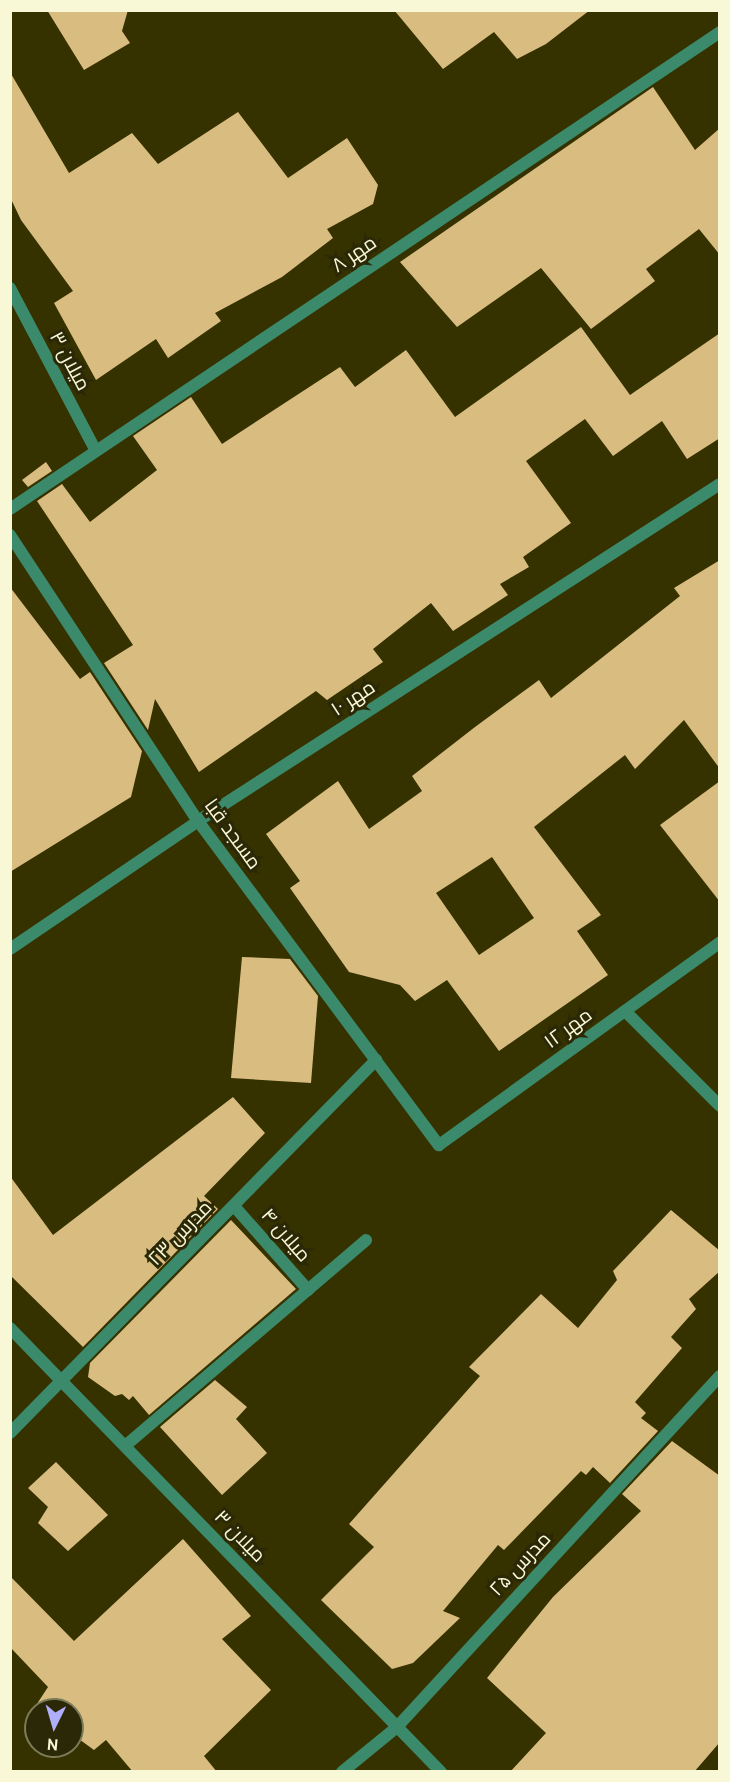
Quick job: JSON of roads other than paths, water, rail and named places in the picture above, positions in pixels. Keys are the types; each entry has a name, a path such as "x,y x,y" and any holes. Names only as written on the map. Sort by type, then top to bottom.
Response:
{"street":[{"name":"مهر ۸","path":"10,509 720,32"},
{"name":"میلان ۳","path":"10,288 96,452"},
{"name":"مهر ۱۰","path":"10,949 198,821 720,484"},
{"name":"مسجد قبا","path":"10,535 198,821 439,1145"},
{"name":"مهر ۱۲","path":"439,1145 720,942"},
{"path":"625,1011 720,1106"},
{"name":"مدرس ۲۳","path":"10,1433 376,1060"},
{"name":"میلان ۴","path":"234,1206 308,1290"},
{"path":"125,1446 366,1240"},
{"name":"میلان ۳","path":"10,1329 441,1772"},
{"name":"مدرس ۲۵","path":"342,1772 397,1726 720,1376"}]}
